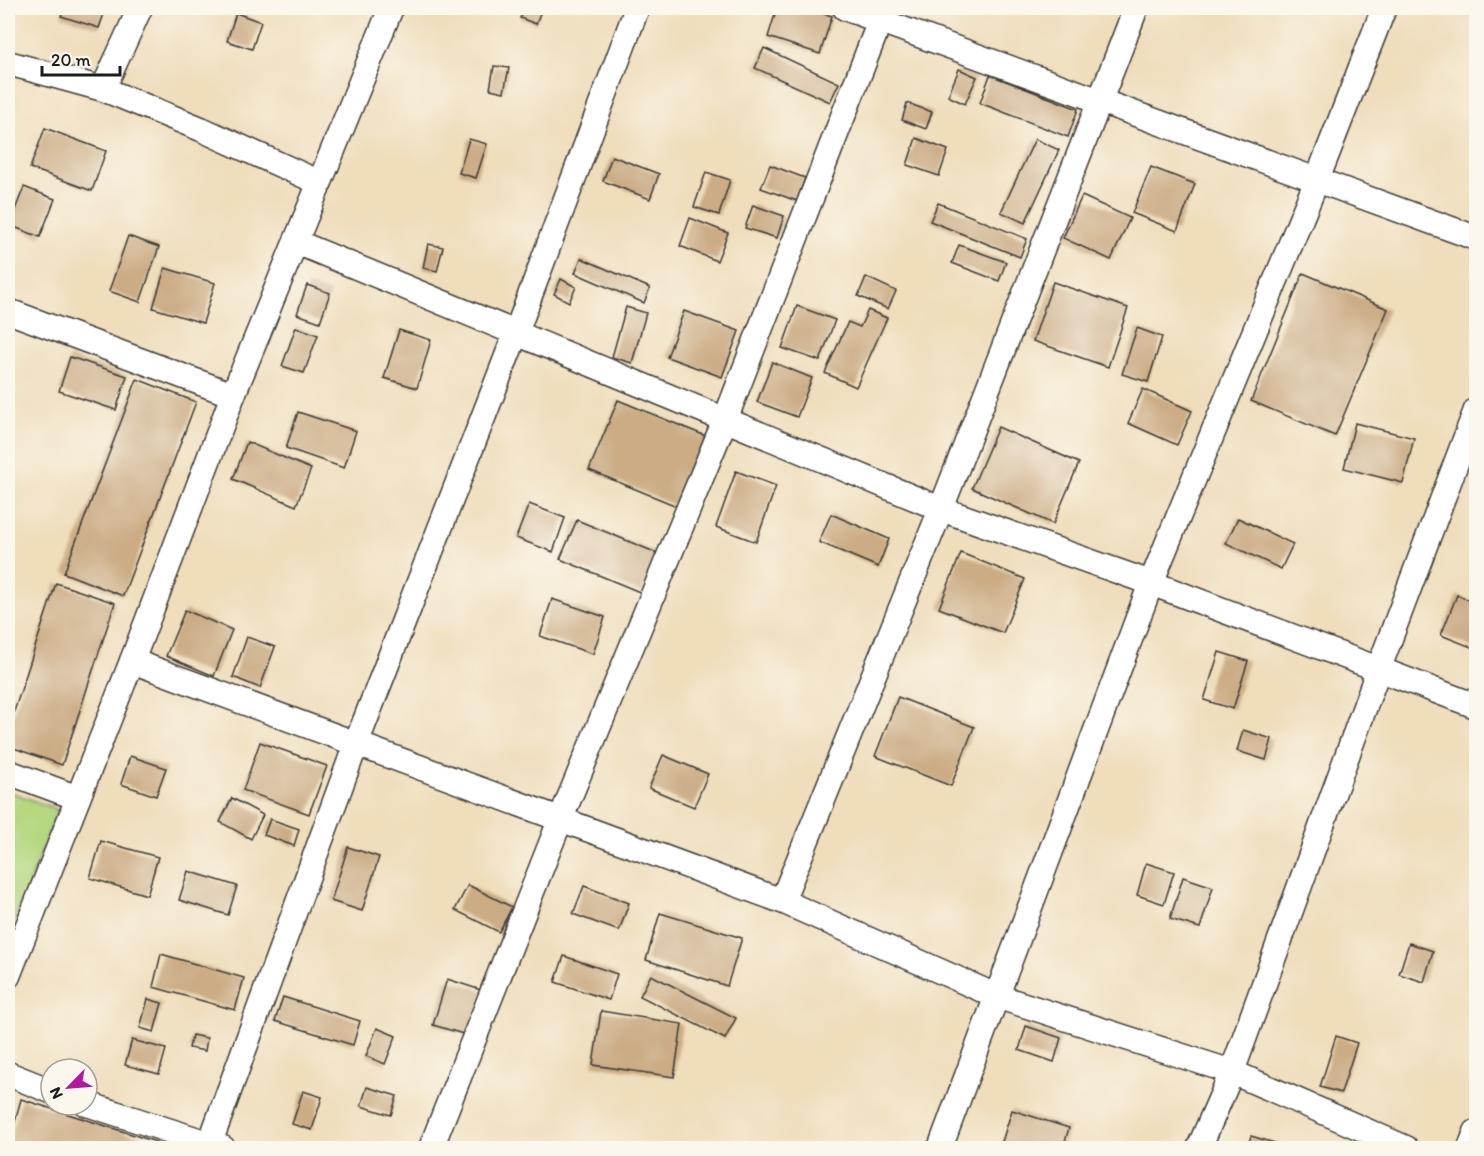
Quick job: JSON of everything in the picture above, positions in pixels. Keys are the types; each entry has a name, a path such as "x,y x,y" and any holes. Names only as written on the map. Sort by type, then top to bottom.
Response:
{"street":[{"path":"103,89 140,8"},
{"path":"8,976 132,661 233,395 390,8"},
{"path":"99,1108 216,1146 356,744 516,333 637,8"},
{"path":"845,8 883,14 1100,101 1476,238"},
{"path":"782,901 941,509 1136,8"},
{"path":"940,1149 1151,583 1317,180 1384,8"},
{"path":"431,1149 561,818 725,420 883,14"},
{"path":"8,63 103,89 201,129 318,182"},
{"path":"296,242 941,509 1151,583 1476,706"},
{"path":"8,311 233,395"},
{"path":"1199,1149 1232,1072 1476,410"},
{"path":"132,661 782,901 996,996 1232,1072 1406,1149"},
{"path":"8,772 78,798"},
{"path":"8,1074 39,1086"},
{"path":"1470,1149 1476,1132"}],"green space":[{"path":"8,791 58,810 8,937"}],"building":[{"path":"64,8 106,8 99,28 61,16"},
{"path":"524,8 542,8 536,24 520,18"},
{"path":"777,8 805,8 832,16 820,54 768,37"},
{"path":"236,13 261,22 252,49 227,41"},
{"path":"764,48 839,83 830,102 755,68"},
{"path":"494,66 509,68 504,92 490,89"},
{"path":"959,69 977,77 965,104 948,96"},
{"path":"990,75 1078,109 1068,137 980,103"},
{"path":"907,103 932,112 926,129 902,120"},
{"path":"45,128 106,151 92,191 30,168"},
{"path":"916,138 948,150 939,176 907,165"},
{"path":"469,139 487,144 476,178 459,173"},
{"path":"1035,139 1059,150 1025,223 1001,212"},
{"path":"612,156 659,174 650,199 603,181"},
{"path":"770,165 805,178 797,201 761,188"},
{"path":"1151,167 1195,184 1177,231 1132,213"},
{"path":"706,172 730,180 719,215 694,207"},
{"path":"24,187 55,199 40,237 9,225"},
{"path":"1082,196 1130,218 1111,260 1063,238"},
{"path":"938,203 1027,239 1020,257 930,221"},
{"path":"753,205 784,216 777,238 745,228"},
{"path":"690,218 728,233 717,261 680,246"},
{"path":"128,236 159,247 140,302 109,291"},
{"path":"428,244 443,247 437,271 423,268"},
{"path":"959,245 1006,262 999,281 952,263"},
{"path":"581,258 650,288 644,303 575,273"},
{"path":"165,268 215,283 203,323 153,308"},
{"path":"1303,273 1388,309 1335,436 1251,401"},
{"path":"866,277 896,291 888,309 858,296"},
{"path":"561,279 576,287 569,302 554,294"},
{"path":"1053,282 1128,308 1108,367 1033,341"},
{"path":"307,285 330,293 320,322 297,314"},
{"path":"797,306 835,320 820,361 782,348"},
{"path":"626,307 646,313 632,363 612,357"},
{"path":"868,310 887,318 856,387 825,373 848,322 860,327"},
{"path":"684,311 739,331 722,377 667,357"},
{"path":"296,327 318,335 304,373 282,366"},
{"path":"1137,328 1162,337 1148,382 1122,374"},
{"path":"399,330 431,340 417,388 384,378"},
{"path":"70,357 127,376 116,410 59,391"},
{"path":"772,362 812,378 797,417 757,402"},
{"path":"137,379 196,402 123,596 64,573"},
{"path":"1143,389 1192,411 1177,445 1128,423"},
{"path":"618,400 708,437 679,507 589,470"},
{"path":"298,412 356,431 344,468 286,448"},
{"path":"1355,423 1414,438 1403,483 1344,468"},
{"path":"998,427 1079,463 1053,524 972,488"},
{"path":"247,442 311,469 296,506 233,479"},
{"path":"736,471 776,486 756,542 716,527"},
{"path":"529,504 565,518 553,552 516,538"},
{"path":"831,514 889,539 878,567 819,542"},
{"path":"1238,518 1293,544 1281,569 1226,543"},
{"path":"577,520 657,553 642,593 560,559"},
{"path":"961,553 1025,579 1003,633 939,608"},
{"path":"56,583 115,603 62,765 8,746 8,730"},
{"path":"1457,595 1476,603 1476,649 1441,635"},
{"path":"552,599 605,617 593,654 540,636"},
{"path":"185,610 232,630 214,676 166,656"},
{"path":"247,637 275,647 260,688 233,677"},
{"path":"1219,652 1248,661 1233,709 1204,700"},
{"path":"898,697 974,727 951,786 875,756"},
{"path":"1243,730 1272,739 1266,760 1237,751"},
{"path":"260,742 327,766 309,814 243,790"},
{"path":"663,755 708,774 694,807 649,788"},
{"path":"130,756 166,768 156,796 121,784"},
{"path":"232,798 263,815 251,839 220,822"},
{"path":"270,819 299,829 294,846 264,835"},
{"path":"101,841 158,857 147,895 90,878"},
{"path":"348,847 379,857 362,911 331,901"},
{"path":"1146,863 1174,872 1164,904 1137,895"},
{"path":"188,871 237,886 228,915 179,900"},
{"path":"1183,877 1213,887 1200,928 1170,919"},
{"path":"468,885 512,907 499,932 455,910"},
{"path":"584,886 629,903 619,931 573,914"},
{"path":"660,913 742,938 727,986 646,960"},
{"path":"1409,943 1433,951 1424,982 1399,974"},
{"path":"161,954 244,978 235,1010 153,987"},
{"path":"564,956 617,974 609,1000 555,982"},
{"path":"651,975 736,1018 725,1039 640,996"},
{"path":"447,979 484,991 470,1036 433,1025"},
{"path":"283,997 360,1021 353,1045 275,1021"},
{"path":"148,999 162,1003 154,1032 140,1028"},
{"path":"601,1011 682,1024 674,1077 593,1065"},
{"path":"1026,1026 1061,1038 1054,1062 1019,1050"},
{"path":"377,1028 396,1036 385,1064 366,1056"},
{"path":"192,1035 207,1038 205,1051 189,1048"},
{"path":"1336,1036 1357,1043 1341,1093 1320,1087"},
{"path":"132,1040 166,1049 159,1074 125,1065"},
{"path":"367,1087 397,1096 391,1115 361,1106"},
{"path":"303,1091 322,1097 312,1130 292,1124"},
{"path":"21,1099 39,1105 39,1117 78,1117 175,1148 8,1148"},
{"path":"1012,1110 1069,1128 1063,1148 1014,1148 1001,1145"},
{"path":"1251,1136 1291,1148 1247,1148"}]}
